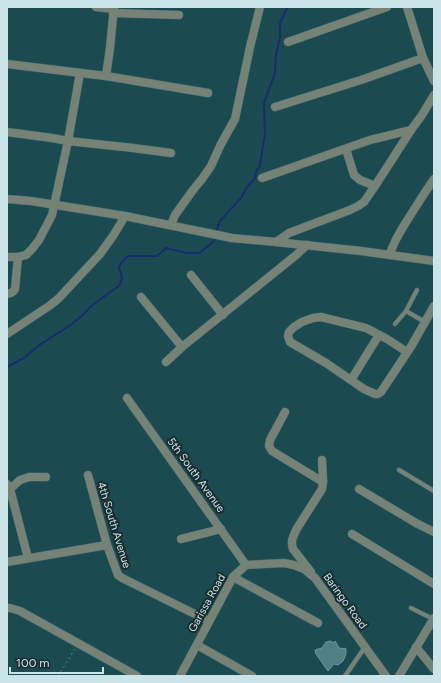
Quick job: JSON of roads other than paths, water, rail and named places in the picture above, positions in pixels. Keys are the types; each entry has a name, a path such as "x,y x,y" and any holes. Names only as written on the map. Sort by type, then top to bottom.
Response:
{"street":[{"path":"96,7 114,10 179,15"},
{"path":"171,224 175,215 211,166 235,119 260,7"},
{"path":"288,42 387,7"},
{"path":"407,7 423,58 434,81"},
{"path":"106,76 114,10"},
{"path":"275,107 361,80 423,58"},
{"path":"7,64 106,76 208,93"},
{"path":"7,257 26,255 32,249 52,215 68,141 80,73"},
{"path":"276,242 289,233 350,210 364,202 434,95"},
{"path":"262,178 370,140 411,130"},
{"path":"7,132 171,154"},
{"path":"346,149 354,175 360,180 375,186"},
{"path":"390,255 395,241 434,179"},
{"path":"7,199 54,204 125,216 171,224 232,238 307,245 434,261"},
{"path":"7,334 58,299 100,254 125,216"},
{"path":"166,362 182,347 307,245"},
{"path":"7,294 14,291 18,257"},
{"path":"191,275 223,315"},
{"path":"141,297 182,347"},
{"path":"408,352 366,328 321,318 313,318 302,322 289,332 288,336 290,342 326,363 370,392 378,394 381,392 408,352 434,306"},
{"path":"351,380 379,335"},
{"name":"5th South Avenue","path":"127,398 222,529 246,565"},
{"path":"285,412 270,440 269,446 272,451 324,482"},
{"path":"315,578 293,549 292,540 296,530 322,489 324,482 322,460"},
{"name":"4th South Avenue","path":"88,475 107,545 118,575 209,621"},
{"path":"28,558 9,486 29,477 46,477"},
{"path":"360,489 434,532"},
{"path":"181,539 222,529"},
{"path":"352,534 434,584"},
{"path":"7,562 107,545"},
{"name":"Baringo Road","path":"246,565 284,563 304,569 315,578 386,676"},
{"name":"Garissa Road","path":"180,676 233,578 246,565"},
{"path":"233,578 318,623"},
{"path":"7,608 20,611 137,676"},
{"path":"399,676 434,618"},
{"path":"197,645 252,676"},
{"path":"416,647 434,669"}],"lane":[{"path":"395,324 406,311 417,290"},
{"path":"406,311 425,322"},
{"path":"399,470 434,491"},
{"path":"411,608 434,618"},
{"path":"345,676 365,647"}],"waterway":[{"path":"216,233 219,222 241,198 247,187 255,178 256,172 260,165 265,134 264,103 275,73 276,55 280,37 280,23 287,8 289,7"},
{"path":"7,367 24,358 38,346 72,324 90,307 120,285 122,277 119,268 120,264 128,256 157,256 166,248 186,253 199,253 214,241 215,237"}]}
